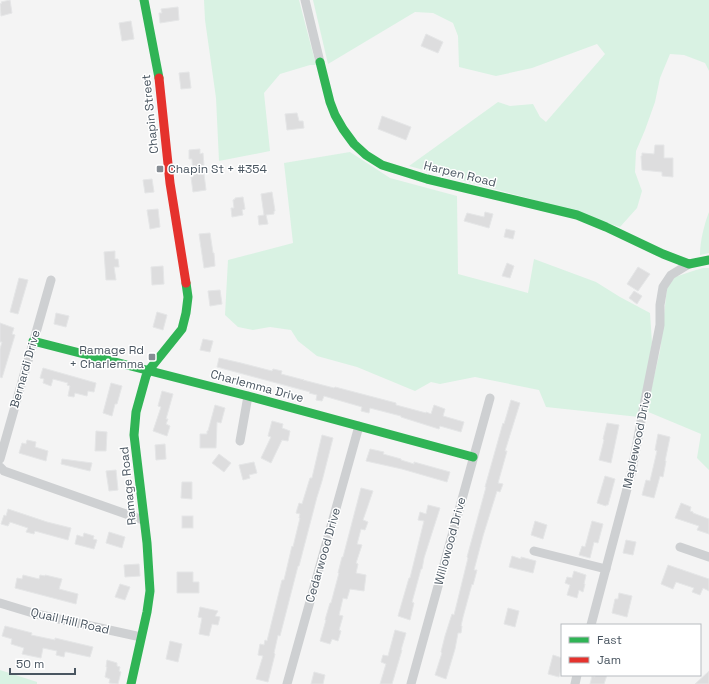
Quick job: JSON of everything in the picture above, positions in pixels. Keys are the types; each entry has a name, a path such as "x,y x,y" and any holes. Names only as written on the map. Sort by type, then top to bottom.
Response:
{"street":[{"name":"Chapin Street","path":"144,0 160,79 170,183 188,297"},
{"name":"Harpen Road","path":"305,0 330,102 338,120 354,144 366,155 382,165 427,179 577,215 663,254 689,264"},
{"path":"689,264 709,260"},
{"name":"Maplewood Drive","path":"591,624 632,470 660,325 660,305 663,287 672,276 689,264"},
{"name":"Bernardi Drive","path":"0,459 51,280"},
{"name":"Ramage Road","path":"131,684 147,612 150,591 147,543 143,520 134,435 136,412 149,370 182,329 188,297"},
{"name":"Charlemma Drive","path":"33,341 248,396 473,457"},
{"path":"240,441 248,396"},
{"name":"Willowood Drive","path":"411,684 490,398"},
{"name":"Cedarwood Drive","path":"287,684 358,426"},
{"path":"0,467 4,471 143,520"},
{"path":"680,547 709,557"},
{"path":"534,551 606,569"},
{"name":"Quail Hill Road","path":"0,603 36,614 141,637"}],"green space":[{"path":"204,0 299,0 316,65 310,65 280,74 264,93 270,151 219,161 216,98 205,20"},
{"path":"313,0 709,0 709,71 705,63 684,55 670,54 660,78 655,102 636,151 635,172 642,191 637,208 620,227 531,199 409,166 498,102 510,106 533,104 540,117 546,122 605,54 597,44 532,68 496,76 459,67 458,36 453,23 433,13 415,12 328,64"},
{"path":"350,152 390,178 457,196 458,274 528,293 534,259 596,282 650,313 652,343 639,417 546,407 539,390 475,377 440,384 431,382 415,391 357,367 317,356 298,341 291,330 270,327 253,330 238,327 225,315 228,260 293,243 284,163"},
{"path":"709,212 709,253 700,255 705,222"},
{"path":"703,268 709,268 709,470 697,458 701,434 646,411 660,351 667,288 675,277"},
{"path":"0,670 37,682 37,684 0,684"}],"building":[{"path":"10,0 12,13 1,16 1,2"},
{"path":"178,7 179,20 160,23 159,13 162,13 161,9"},
{"path":"131,21 134,39 122,41 119,23"},
{"path":"426,34 443,42 438,53 421,46"},
{"path":"189,72 191,88 181,89 179,73"},
{"path":"297,113 299,121 303,121 304,128 287,130 285,114"},
{"path":"382,116 411,127 406,140 378,129"},
{"path":"655,145 664,145 664,158 673,158 673,177 662,176 662,172 642,170 642,153 654,154"},
{"path":"200,149 200,154 203,153 206,190 193,192 191,177 193,177 192,159 189,159 189,150"},
{"path":"152,179 154,192 145,193 143,180"},
{"path":"272,192 275,211 274,214 266,215 268,224 259,225 258,216 264,215 261,194"},
{"path":"243,197 245,209 242,210 243,215 232,217 231,208 234,208 233,200 235,198"},
{"path":"158,209 160,227 150,229 147,210"},
{"path":"485,212 493,214 489,228 464,221 467,213 484,217"},
{"path":"506,229 515,231 513,239 504,237"},
{"path":"210,233 215,266 204,268 199,234"},
{"path":"115,251 115,259 118,259 119,267 114,267 116,280 106,280 104,252"},
{"path":"507,263 514,266 510,278 502,276"},
{"path":"163,266 164,284 152,285 151,267"},
{"path":"638,267 650,274 638,291 627,284"},
{"path":"19,278 28,280 18,314 10,312"},
{"path":"220,290 222,304 210,306 208,291"},
{"path":"634,291 642,296 637,304 629,298"},
{"path":"157,312 167,315 163,330 153,327"},
{"path":"56,313 69,316 66,327 54,324"},
{"path":"0,323 14,328 12,334 15,335 2,378 0,377 0,349 2,342 0,342"},
{"path":"203,339 213,341 210,352 200,350"},
{"path":"219,358 272,371 273,369 282,371 281,374 396,403 396,405 426,413 431,414 434,405 445,409 443,416 464,422 461,432 440,426 439,429 401,416 370,408 369,413 361,411 362,407 324,396 322,401 316,400 317,395 309,393 310,392 217,367"},
{"path":"43,368 96,383 94,392 88,391 87,396 75,393 74,397 68,396 70,386 67,385 68,383 53,379 51,386 43,383 44,379 40,378"},
{"path":"111,383 122,386 112,416 103,413"},
{"path":"162,391 173,394 166,419 168,419 166,424 170,426 167,436 153,431 161,407 158,406"},
{"path":"511,400 520,403 505,451 507,451 498,483 503,484 500,492 497,491 483,536 474,570 477,570 463,617 461,633 458,633 446,679 435,675 442,653 445,636 452,614 454,615 485,487"},
{"path":"215,405 225,408 221,423 217,422 216,448 200,448 200,434 207,434"},
{"path":"272,421 283,424 282,428 290,431 288,441 282,440 271,463 261,458 271,437 268,436"},
{"path":"607,423 619,425 611,463 599,460"},
{"path":"96,431 107,432 106,451 95,451"},
{"path":"658,434 670,437 663,477 660,476 654,498 642,495 646,480 650,481 657,451 655,450"},
{"path":"322,435 333,438 280,636 278,635 268,682 256,679 263,656 258,655 260,644 264,645 265,640 267,641 282,580 284,580 300,518 300,514 296,513 299,503 302,504 310,478 312,478"},
{"path":"27,440 36,442 35,447 48,451 46,461 19,453 22,443 26,444"},
{"path":"165,444 166,459 156,460 155,445"},
{"path":"370,449 384,452 383,454 414,464 414,462 450,472 447,482 402,469 366,461"},
{"path":"219,454 231,463 224,472 212,463"},
{"path":"62,459 92,463 90,471 61,464"},
{"path":"254,462 257,473 249,475 250,478 243,480 239,465"},
{"path":"116,470 118,490 109,491 106,471"},
{"path":"605,476 615,479 608,505 606,506 597,503"},
{"path":"182,482 192,482 192,499 181,498"},
{"path":"361,488 373,491 363,520 368,522 365,530 361,529 357,544 362,545 356,563 358,564 356,573 366,575 364,591 350,589 347,599 343,598 339,615 343,616 339,630 341,631 338,641 332,639 330,644 320,641"},
{"path":"681,503 691,507 690,511 693,513 709,519 709,534 697,530 699,526 675,518"},
{"path":"428,505 440,508 412,602 414,603 410,620 398,616 410,578 424,521 418,520 420,512 426,514"},
{"path":"8,509 71,528 68,540 35,531 34,534 26,532 28,528 10,522 8,526 1,524"},
{"path":"182,516 193,516 193,528 182,528"},
{"path":"535,521 547,525 543,539 531,535"},
{"path":"592,521 603,524 598,543 594,542 590,558 579,555 582,546 585,547"},
{"path":"109,532 125,537 122,548 106,543"},
{"path":"84,533 94,536 93,539 97,540 94,549 75,544 77,535 83,537"},
{"path":"626,540 636,542 633,555 623,553"},
{"path":"512,556 536,561 533,573 509,567"},
{"path":"139,564 140,576 125,577 124,565"},
{"path":"668,565 709,579 709,591 703,588 700,595 692,592 694,588 676,582 673,589 661,584"},
{"path":"574,571 586,575 583,592 579,590 577,598 567,595 570,585 565,583 567,577 572,578"},
{"path":"177,572 193,572 193,582 199,582 199,593 177,593"},
{"path":"23,575 39,579 40,575 45,575 62,579 59,589 78,594 76,604 15,588 17,578 22,579"},
{"path":"120,584 130,587 125,600 115,597"},
{"path":"619,593 632,596 627,617 612,613 615,599 618,599"},
{"path":"200,607 218,611 215,616 220,617 218,625 212,624 209,636 199,634 202,618 198,617"},
{"path":"508,608 519,611 515,627 504,624"},
{"path":"5,626 32,633 31,635 55,640 55,638 93,647 90,657 65,652 64,657 56,655 57,651 43,648 41,658 22,654 24,648 11,644 12,639 2,636"},
{"path":"395,630 406,633 402,650 392,684 380,684 386,664 381,662 383,655 388,656"},
{"path":"170,641 182,644 178,662 166,659"},
{"path":"553,655 561,658 559,677 548,674"},
{"path":"107,660 117,663 117,666 120,667 119,671 121,672 118,684 109,683 110,679 105,677"},
{"path":"709,671 709,684 695,684"},
{"path":"314,672 325,675 323,684 311,684"},
{"path":"592,676 607,676 604,684 590,684"}],"traffic: fast":[{"path":"144,0 159,78"},
{"path":"320,62 330,102 343,129 354,144 366,155 382,165 427,179 577,215 663,254 689,264 709,260"},
{"path":"131,684 147,612 150,591 147,543 134,435 136,412 149,370 182,329 188,297 186,283"},
{"path":"33,341 248,396 473,457"}],"traffic: jam":[{"path":"159,78 170,183 186,283"}],"place":[{"name":"Chapin St + #354","path":"160,169"},
{"name":"Ramage Rd + Charlemma","path":"152,357"}]}
